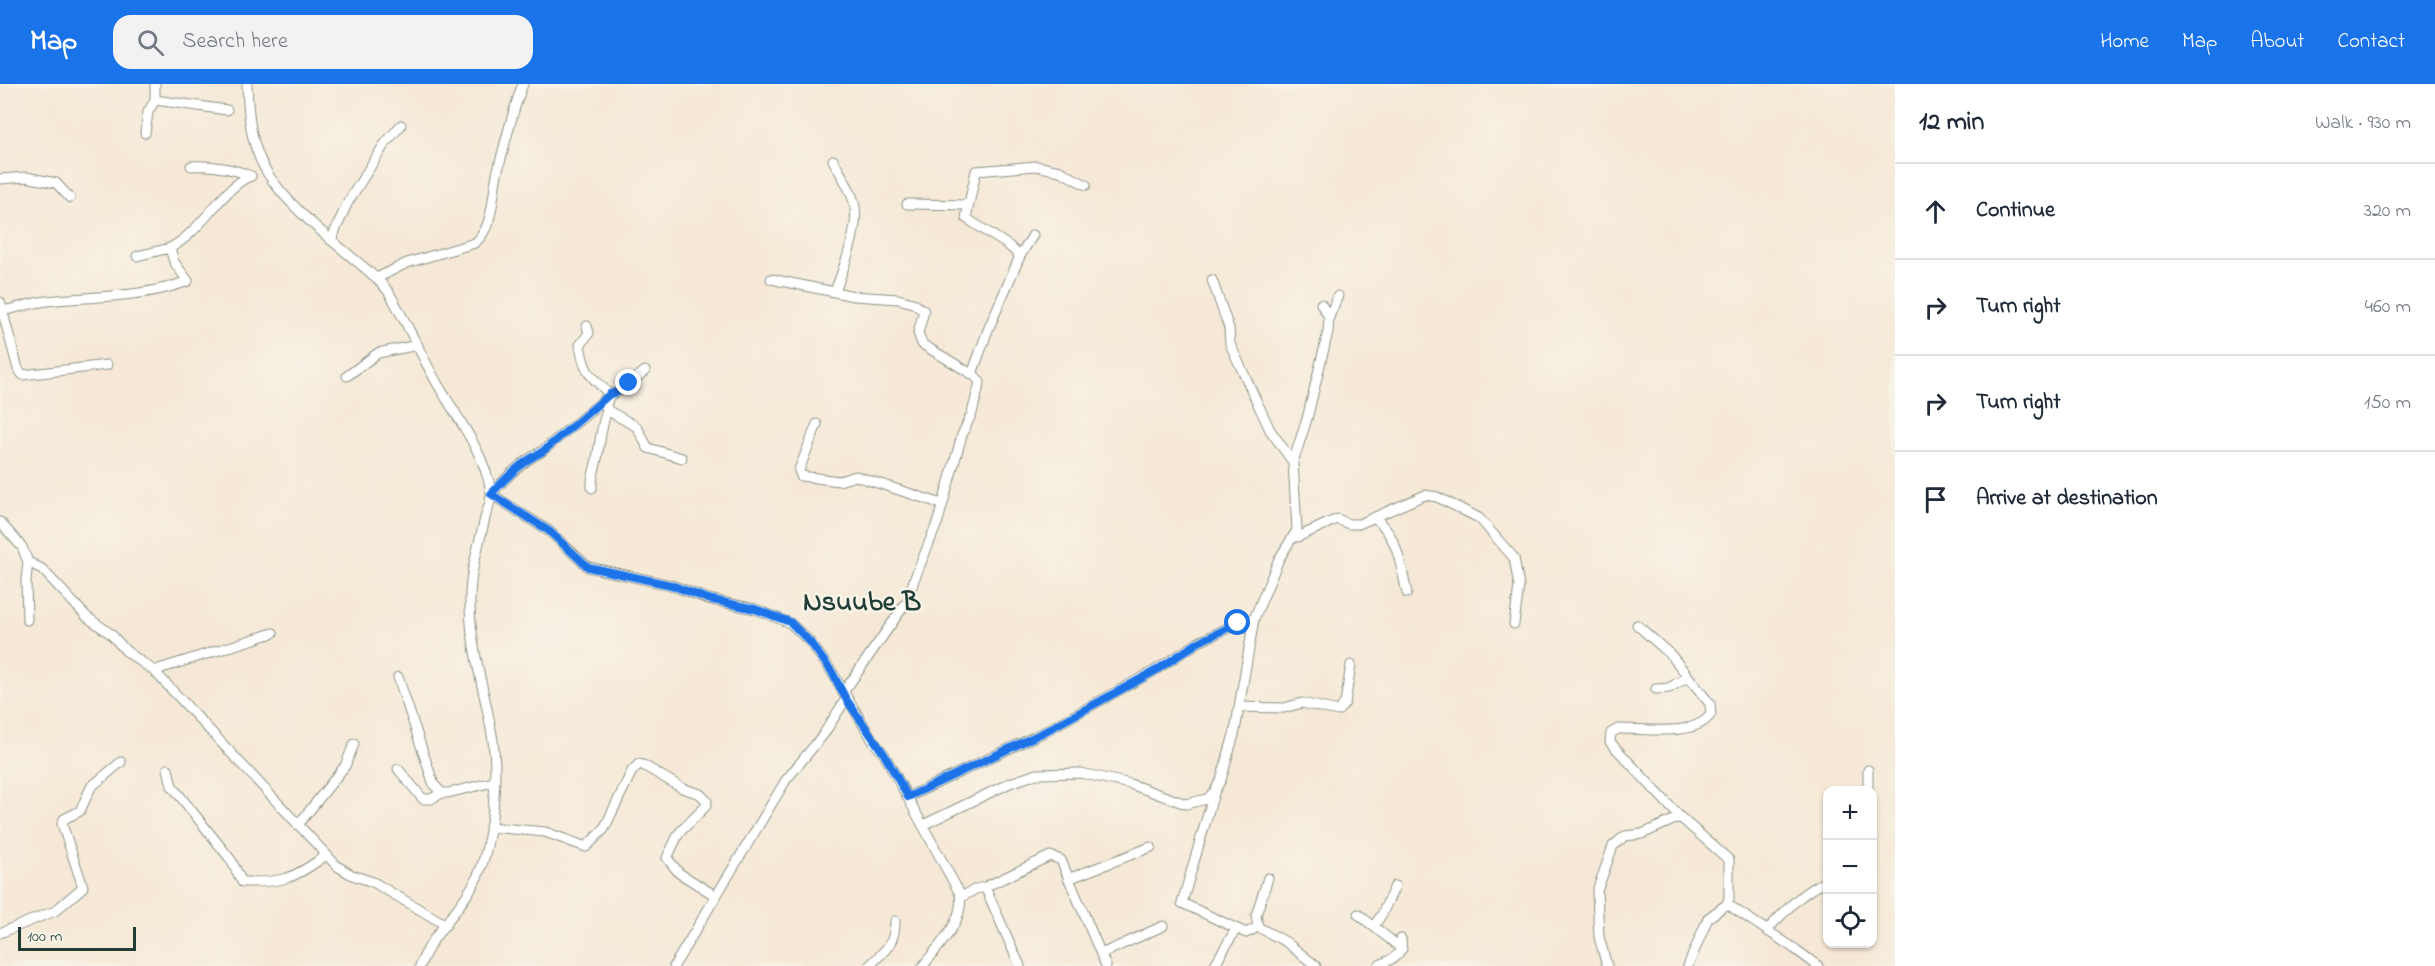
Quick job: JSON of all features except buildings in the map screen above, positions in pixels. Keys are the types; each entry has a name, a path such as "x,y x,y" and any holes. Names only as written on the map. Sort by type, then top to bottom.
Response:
{"street":[{"path":"146,133 148,112 155,100 155,84"},
{"path":"247,84 250,122 259,157 270,176 281,191 331,240 377,278 388,291 437,383 469,436 486,475 491,494 549,531 588,567 671,585 708,599 755,609 790,622 810,642 832,672 845,696 884,754 961,897 960,913 955,924 923,966"},
{"path":"377,278 407,263 475,243 480,238 489,220 497,176 523,84"},
{"path":"155,100 226,110"},
{"path":"331,240 348,202 381,150 401,125"},
{"path":"833,160 852,196 855,213 851,242 835,292"},
{"path":"191,166 207,165 239,171 251,176 270,176"},
{"path":"1020,256 1009,246 966,218 976,171 1036,166 1060,171 1086,186"},
{"path":"137,256 170,248 183,242 237,184 251,176"},
{"path":"0,179 26,177 56,183 70,198"},
{"path":"907,204 968,205"},
{"path":"972,374 987,330 1020,256 1033,235"},
{"path":"107,365 23,375 18,369 1,307 118,296 156,290 188,281 174,262 170,248"},
{"path":"674,966 786,780 823,735 866,658 905,608 938,521 962,435 972,413 980,385 972,374 922,344 918,333 924,314 920,306 898,299 835,292 771,279"},
{"path":"1212,280 1229,328 1230,344 1270,430 1293,462"},
{"path":"1258,927 1246,933 1182,903 1214,792 1221,780 1240,707 1254,619 1279,559 1295,536 1298,524 1293,462 1307,419 1328,332 1329,317 1338,296"},
{"path":"1321,304 1329,317"},
{"path":"587,326 589,333 580,345 581,356 592,378 605,388 609,395 591,479 592,488"},
{"path":"347,376 378,353 418,345"},
{"path":"420,966 428,949 463,902 475,881 482,865 490,827 494,782 493,741 473,648 470,597 472,571 491,494 511,472 542,452 609,395 618,392 645,371"},
{"path":"607,410 637,427 648,448 682,458"},
{"path":"817,424 799,470 801,476 839,480 856,476 942,504"},
{"path":"1295,536 1304,535 1337,519 1348,524 1359,524 1425,495 1437,497 1479,518 1514,558 1519,586 1514,624"},
{"path":"1375,518 1386,527 1395,548 1407,593"},
{"path":"0,522 22,547 28,562 27,620"},
{"path":"28,562 42,569 87,617 111,634 126,651 157,673 159,678 343,871 373,882 446,925"},
{"path":"908,797 1044,732 1155,671 1199,642 1238,623 1254,619"},
{"path":"1637,625 1671,656 1710,704 1711,714 1697,725 1683,729 1618,729 1609,737 1611,745 1680,817 1730,862 1729,898 1726,904 1708,918 1688,966"},
{"path":"157,673 163,667 273,633"},
{"path":"1240,707 1284,708 1302,703 1338,711 1345,703 1351,664"},
{"path":"398,677 431,779 442,792 448,793 494,782"},
{"path":"1656,689 1669,688 1688,677"},
{"path":"298,825 345,765 354,744"},
{"path":"0,933 55,911 83,887 62,824 64,819 80,811 91,787 121,762"},
{"path":"490,827 545,832 586,847 604,829 632,771 639,764 643,765 682,788 705,798 708,803 679,833 667,858 679,873 716,896"},
{"path":"168,769 172,786 231,860 242,882 274,883 289,878 326,855"},
{"path":"398,769 423,799 431,799 442,792"},
{"path":"1868,770 1868,786"},
{"path":"923,825 1010,783 1037,774 1081,773 1130,784 1186,804 1207,799 1214,792"},
{"path":"1607,966 1599,937 1596,891 1613,846 1625,836 1642,834 1680,817"},
{"path":"1068,879 1151,847"},
{"path":"961,897 1050,856 1061,860 1106,966"},
{"path":"1258,927 1256,915 1268,878"},
{"path":"1767,930 1804,893 1823,883"},
{"path":"1374,926 1395,886"},
{"path":"985,887 1020,966"},
{"path":"1726,904 1818,966"},
{"path":"1358,914 1401,944 1398,957 1378,966"},
{"path":"869,966 892,943 895,921"},
{"path":"1101,954 1163,926"},
{"path":"1258,927 1286,942 1316,966"},
{"path":"1214,966 1236,929"}],"district":[{"name":"Nsuube B","path":"862,603"}],"route":[{"path":"629,383 618,392 610,394 542,452 511,472 491,494 515,507 549,531 588,567 625,577 671,585 708,599 755,609 790,622 810,642 832,672 846,699 884,754 908,797 1044,732 1155,671 1199,642 1238,623"}]}
